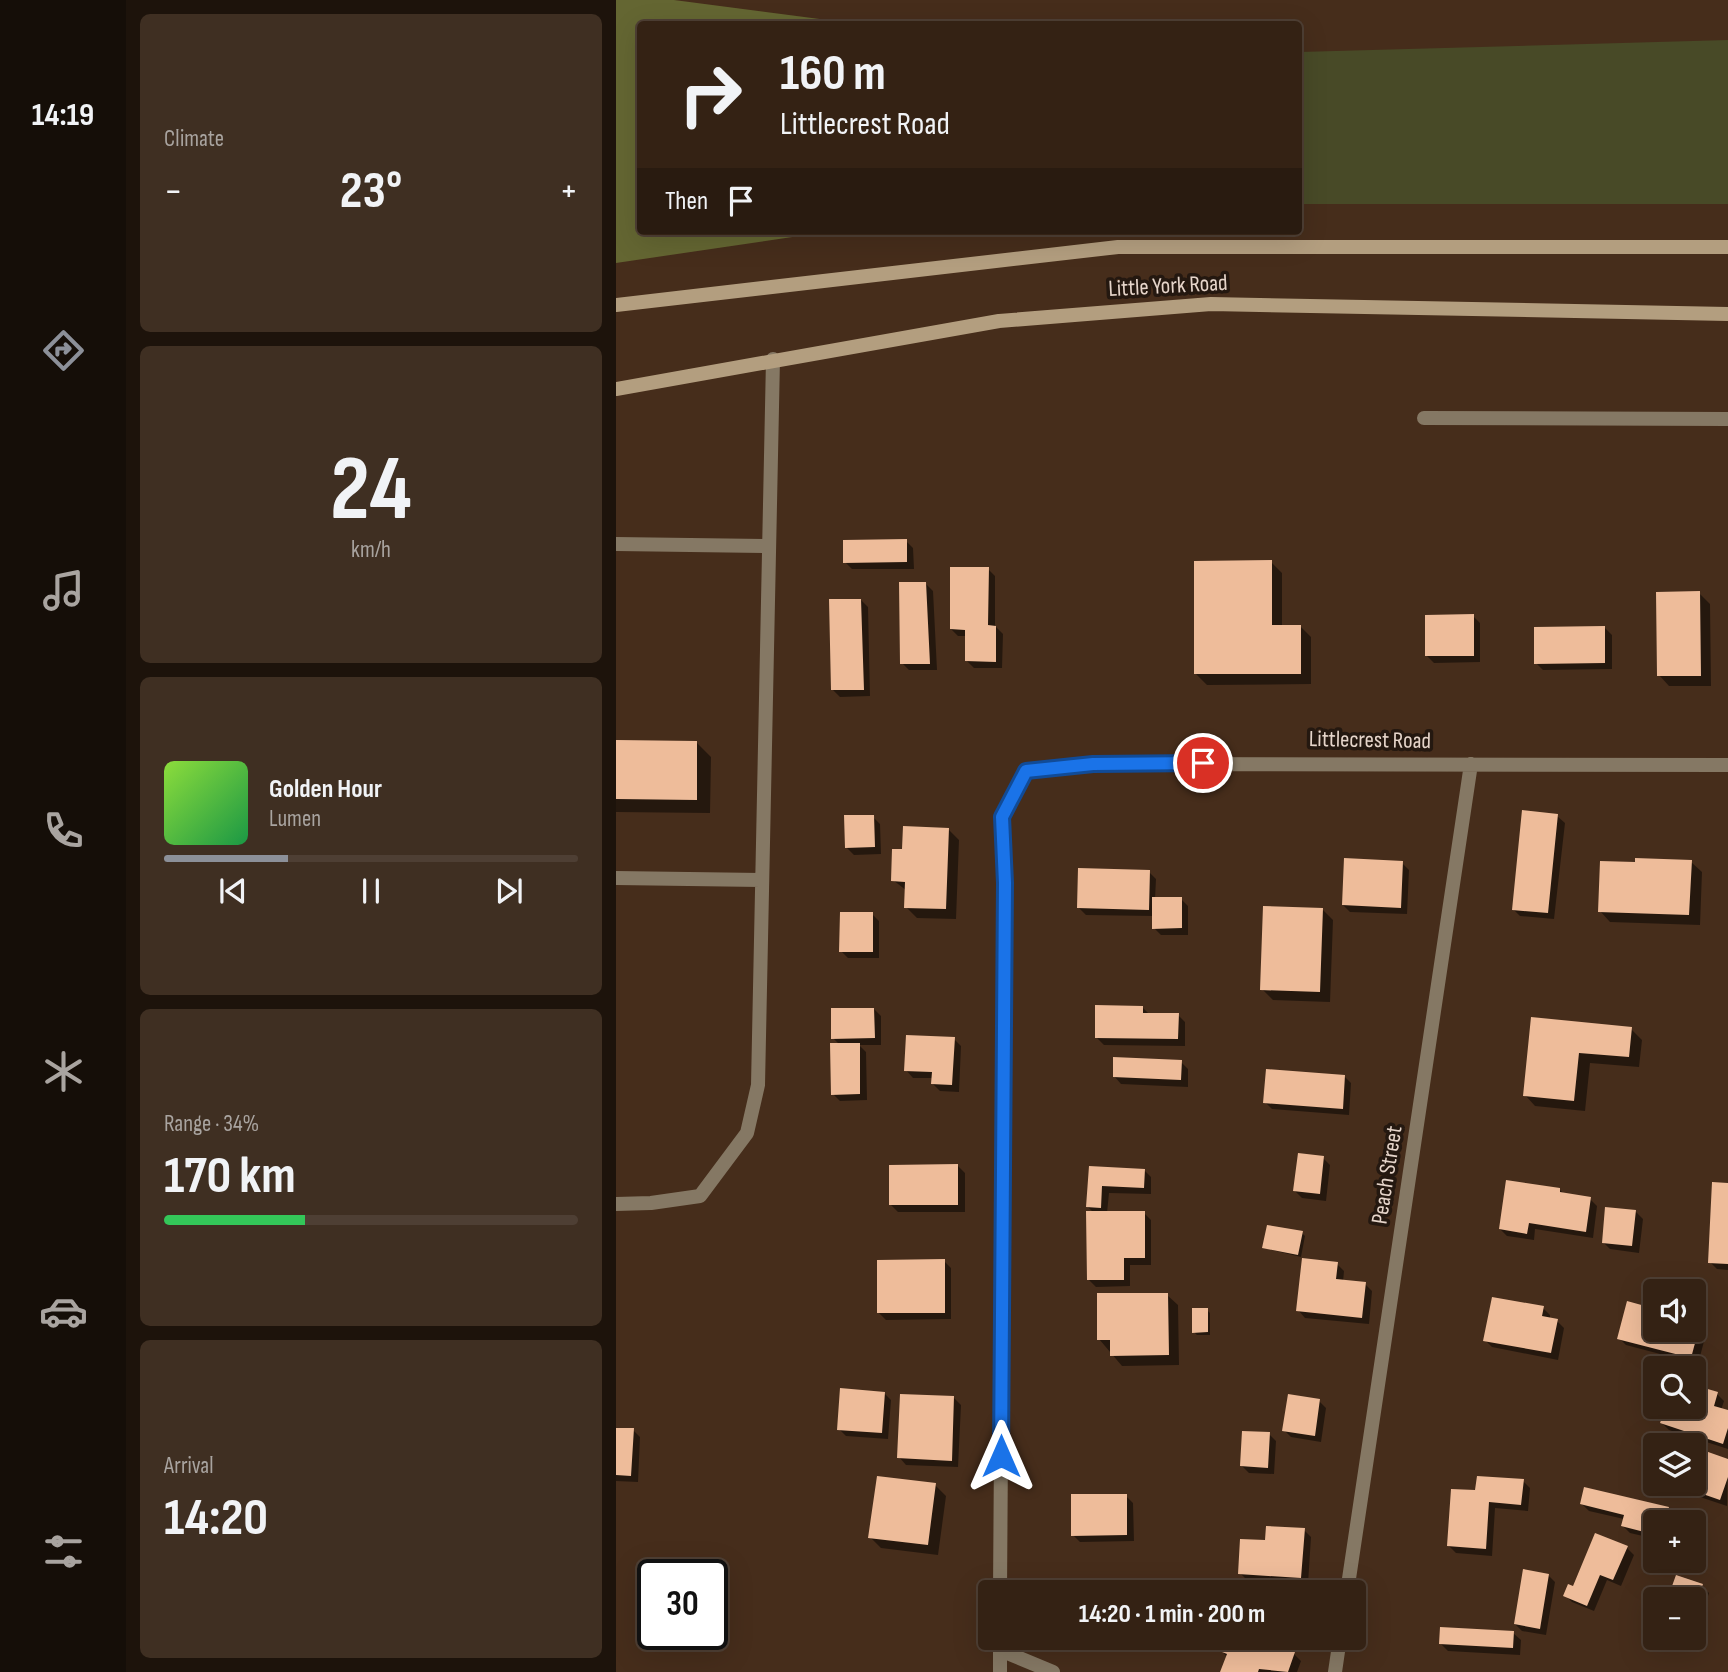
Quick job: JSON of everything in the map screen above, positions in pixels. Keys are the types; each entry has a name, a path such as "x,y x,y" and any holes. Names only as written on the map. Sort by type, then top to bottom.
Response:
{"main road":[{"name":"Little York Road","path":"616,305 1118,247 1728,247"},
{"name":"Little York Road","path":"616,389 999,321 1211,304 1728,314"}],"street":[{"path":"616,1204 651,1203 700,1196 747,1133 758,1085 773,359"},
{"path":"1424,418 1728,419"},
{"path":"616,544 769,546"},
{"name":"Littlecrest Road","path":"1000,1580 1005,883 1001,842 1002,817 1026,771 1093,764 1728,765"},
{"name":"Peach Street","path":"1349,1580 1471,764"},
{"path":"616,878 761,880"},
{"path":"1000,1650 1000,1672"},
{"path":"1011,1650 1053,1672"},
{"path":"1335,1672 1338,1650"}],"green space":[{"path":"616,0 674,0 835,21 637,21 637,235 806,235 616,263"},
{"path":"1728,40 1728,204 1302,204 1302,52"}],"building":[{"path":"907,539 907,562 843,563 843,540"},
{"path":"1272,560 1272,625 1301,625 1301,674 1194,674 1194,561"},
{"path":"950,567 989,567 988,625 996,626 996,662 965,661 965,630 950,629"},
{"path":"899,582 926,582 930,664 900,664"},
{"path":"1700,591 1701,676 1657,676 1656,592"},
{"path":"829,599 861,599 864,690 831,690"},
{"path":"1474,614 1474,656 1425,656 1425,615"},
{"path":"1605,626 1605,663 1534,664 1534,627"},
{"path":"616,740 697,741 697,800 616,799"},
{"path":"1522,810 1558,814 1548,913 1512,910"},
{"path":"844,815 874,815 875,847 845,848"},
{"path":"903,826 949,828 946,909 904,908 905,882 891,881 892,849 902,849"},
{"path":"1344,858 1403,861 1401,908 1342,905"},
{"path":"1635,858 1692,860 1689,915 1598,912 1600,861 1635,862"},
{"path":"1078,868 1150,870 1149,910 1077,908"},
{"path":"1152,897 1182,897 1182,928 1152,929"},
{"path":"1263,906 1323,908 1320,992 1260,990"},
{"path":"840,912 873,912 873,952 839,952"},
{"path":"1095,1005 1143,1006 1143,1013 1179,1013 1178,1039 1095,1038"},
{"path":"831,1008 874,1008 875,1038 831,1039"},
{"path":"1531,1017 1632,1027 1629,1057 1579,1053 1574,1101 1523,1096"},
{"path":"906,1035 955,1037 952,1085 931,1084 932,1072 904,1071"},
{"path":"830,1043 860,1043 860,1094 831,1095"},
{"path":"1113,1057 1182,1060 1181,1080 1113,1077"},
{"path":"1266,1069 1345,1075 1343,1109 1263,1103"},
{"path":"1298,1153 1324,1156 1320,1194 1293,1191"},
{"path":"958,1164 958,1205 889,1205 889,1165"},
{"path":"1089,1166 1145,1169 1144,1188 1102,1186 1101,1208 1086,1207"},
{"path":"1506,1180 1560,1188 1560,1192 1591,1197 1586,1232 1529,1223 1527,1234 1499,1229"},
{"path":"1712,1182 1728,1183 1728,1264 1708,1263"},
{"path":"1605,1207 1636,1210 1632,1246 1602,1243"},
{"path":"1086,1211 1145,1211 1145,1258 1124,1258 1124,1280 1087,1280"},
{"path":"1267,1225 1303,1231 1298,1255 1262,1248"},
{"path":"1302,1258 1338,1262 1336,1279 1366,1282 1362,1318 1296,1311"},
{"path":"945,1259 945,1313 877,1313 877,1260"},
{"path":"1097,1293 1168,1293 1169,1355 1110,1356 1110,1340 1097,1340"},
{"path":"1492,1297 1544,1306 1542,1316 1558,1319 1551,1353 1483,1341"},
{"path":"1627,1301 1643,1305 1643,1342 1695,1342 1692,1356 1683,1356 1617,1339"},
{"path":"1192,1308 1208,1308 1208,1332 1192,1333"},
{"path":"840,1388 885,1392 882,1433 837,1430"},
{"path":"1706,1388 1718,1392 1714,1406 1728,1410 1728,1428 1723,1444 1706,1438 1706,1433 1690,1433 1660,1423 1662,1419 1706,1419"},
{"path":"900,1394 954,1396 952,1461 897,1458"},
{"path":"1288,1394 1320,1399 1315,1436 1282,1431"},
{"path":"616,1428 634,1428 631,1476 616,1475"},
{"path":"1242,1431 1270,1432 1268,1468 1240,1466"},
{"path":"1706,1451 1728,1459 1728,1477 1720,1500 1706,1495"},
{"path":"877,1476 936,1483 928,1545 868,1538"},
{"path":"1477,1476 1524,1479 1521,1505 1489,1502 1486,1549 1447,1546 1451,1489 1475,1490"},
{"path":"1584,1487 1669,1507 1668,1510 1643,1510 1643,1532 1621,1526 1624,1515 1580,1504"},
{"path":"1071,1494 1127,1494 1127,1535 1071,1536"},
{"path":"1266,1526 1305,1528 1301,1578 1238,1574 1240,1539 1265,1540"},
{"path":"1595,1533 1628,1546 1613,1580 1600,1575 1587,1606 1563,1596 1568,1584 1573,1586"},
{"path":"1523,1569 1549,1574 1540,1629 1514,1624"},
{"path":"1676,1575 1703,1584 1702,1587 1672,1587"},
{"path":"1440,1627 1514,1631 1513,1648 1439,1644"},
{"path":"1217,1650 1295,1652 1288,1672 1259,1669 1258,1672 1220,1672 1227,1654"}],"route":[{"path":"1001,1456 1005,883 1001,842 1002,817 1026,771 1093,764 1203,763"}]}
